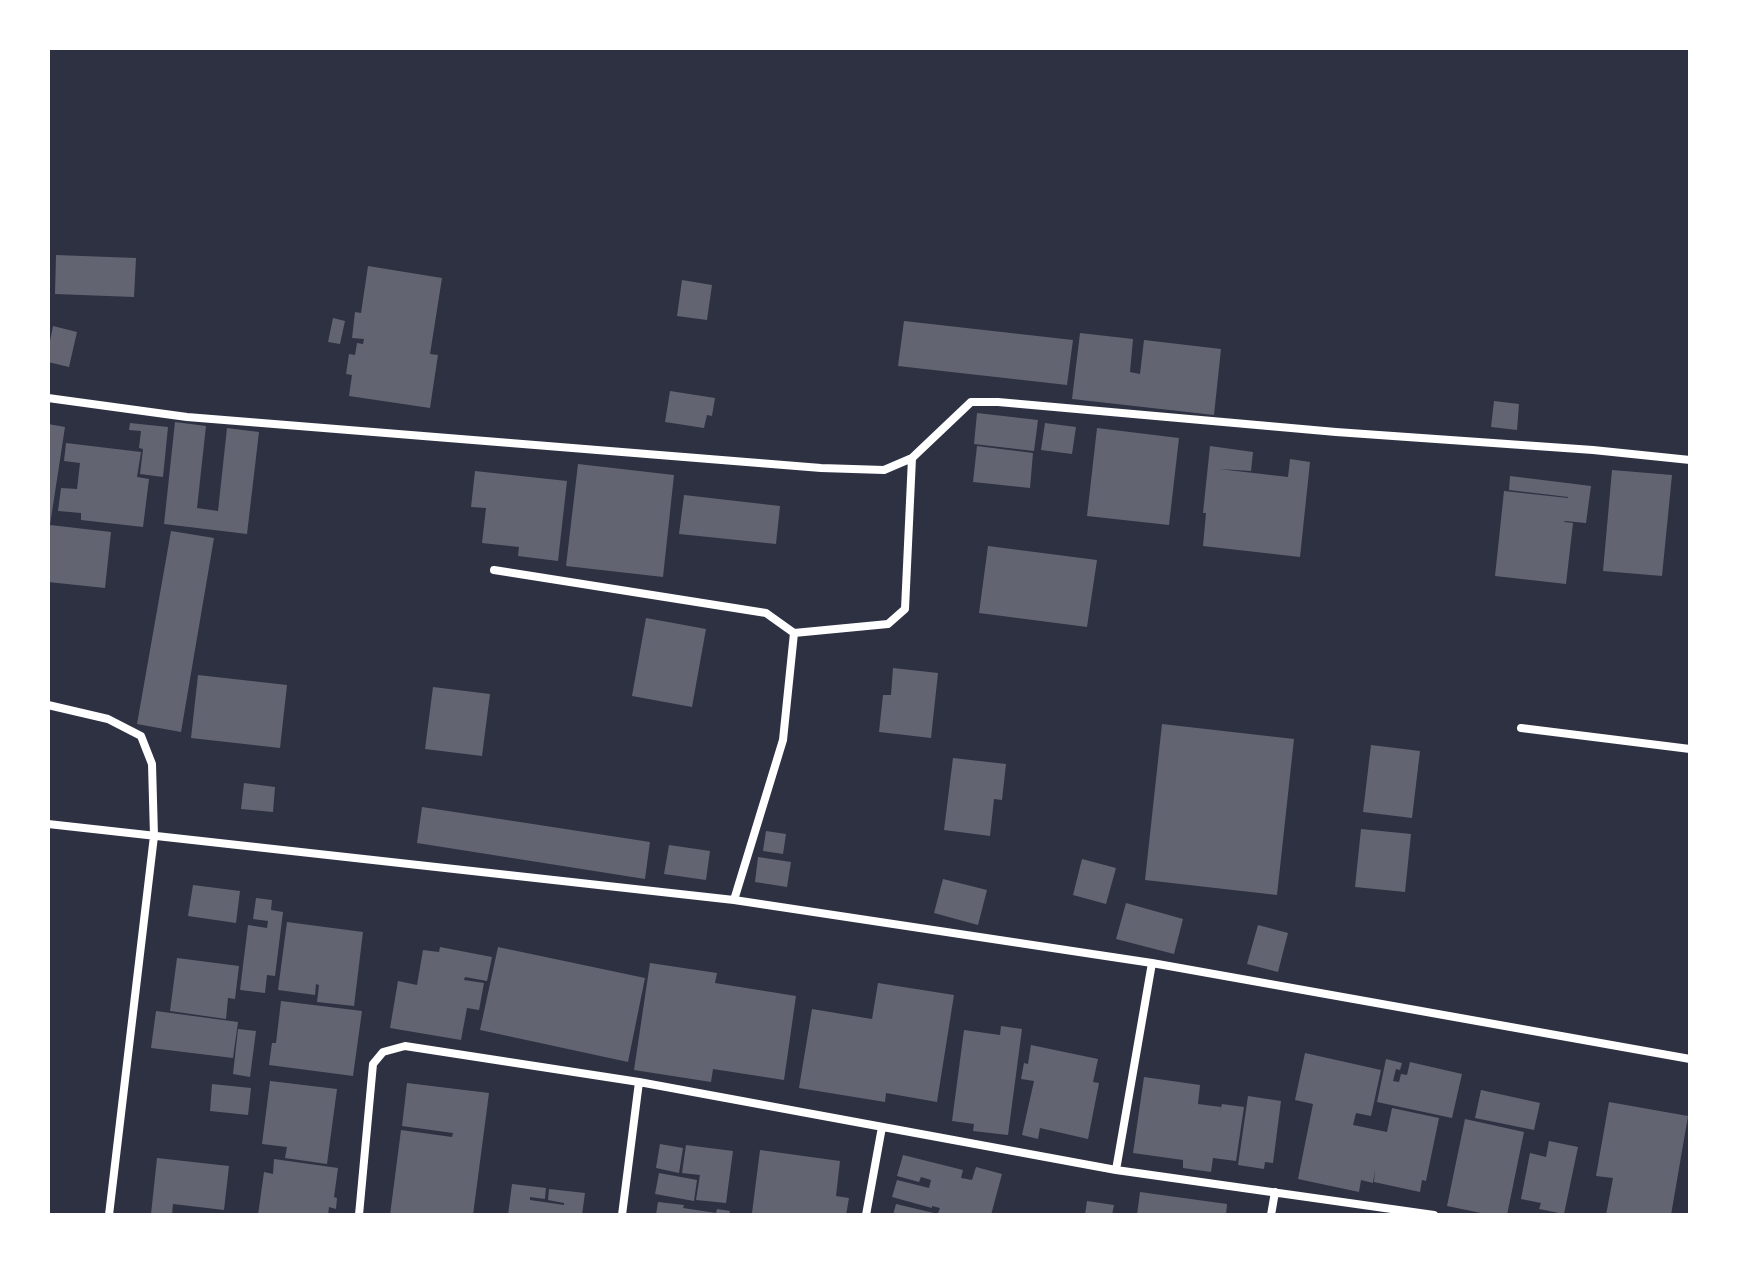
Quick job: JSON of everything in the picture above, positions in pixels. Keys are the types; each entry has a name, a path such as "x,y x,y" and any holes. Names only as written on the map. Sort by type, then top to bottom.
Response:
{"street":[{"path":"48,398 187,417 821,468 884,470 912,458 971,402 1690,460"},
{"path":"494,570 766,613 794,633 888,624 905,609 912,458"},
{"path":"734,900 783,740 794,633"},
{"path":"48,705 108,719 141,736 152,764 154,836 109,1215"},
{"path":"1521,728 1690,749"},
{"path":"48,824 734,900 1152,963 1690,1059"},
{"path":"1116,1170 1152,963"},
{"path":"359,1215 373,1064 383,1052 405,1046 639,1082 1116,1170 1434,1215"},
{"path":"622,1215 639,1082"},
{"path":"866,1215 882,1127"},
{"path":"1271,1215 1275,1192"}],"building":[{"path":"56,255 136,258 134,297 55,294"},
{"path":"368,266 442,278 430,354 438,355 430,408 349,396 352,375 346,374 349,354 355,355 357,343 363,344 364,339 352,338 355,312 361,313"},
{"path":"682,280 712,285 707,320 677,316"},
{"path":"333,318 345,321 340,344 328,342"},
{"path":"904,321 1073,340 1067,385 898,366"},
{"path":"53,326 77,332 69,367 48,362"},
{"path":"1080,333 1133,339 1130,372 1140,374 1144,340 1221,349 1214,415 1072,399"},
{"path":"670,391 715,398 712,416 707,415 704,428 665,422"},
{"path":"1494,401 1519,404 1517,430 1491,427"},
{"path":"977,413 1038,420 1034,451 974,444"},
{"path":"175,422 206,426 197,508 218,511 227,428 259,432 247,534 164,524"},
{"path":"130,423 168,427 163,477 140,474 143,449 139,448 141,431 129,430"},
{"path":"1045,423 1076,427 1072,454 1041,450"},
{"path":"48,424 65,427 50,525 111,532 105,588 48,582"},
{"path":"1097,428 1179,438 1169,525 1087,516"},
{"path":"66,443 141,452 137,477 149,479 143,527 81,520 81,513 58,511 61,488 77,489 80,463 64,461"},
{"path":"977,446 1033,453 1030,488 973,482"},
{"path":"1210,446 1253,452 1251,471 1219,469 1288,477 1290,459 1310,462 1300,557 1203,546"},
{"path":"578,464 674,475 663,577 566,566"},
{"path":"1612,470 1672,475 1662,576 1603,571"},
{"path":"475,471 567,481 558,561 518,556 519,547 482,543 486,508 471,507"},
{"path":"1510,476 1591,486 1586,523 1564,522 1573,523 1566,584 1495,576 1504,491 1568,498 1509,490"},
{"path":"684,495 780,506 776,544 679,534"},
{"path":"171,531 214,538 181,732 137,724"},
{"path":"988,546 1097,560 1087,627 979,613"},
{"path":"646,618 706,629 692,707 632,696"},
{"path":"893,668 938,673 931,738 879,732 883,695 891,695"},
{"path":"198,675 287,685 280,748 191,738"},
{"path":"433,687 490,694 482,756 425,749"},
{"path":"1162,724 1294,739 1277,895 1145,880"},
{"path":"1371,745 1420,751 1412,818 1363,812"},
{"path":"953,758 1006,764 1002,800 994,799 990,836 944,830"},
{"path":"244,783 275,787 273,812 241,809"},
{"path":"422,807 650,842 645,879 417,843"},
{"path":"1361,829 1411,834 1405,892 1355,887"},
{"path":"766,831 786,834 783,854 763,851"},
{"path":"669,845 710,851 706,880 664,874"},
{"path":"758,857 791,862 787,887 755,882"},
{"path":"1082,859 1116,868 1106,904 1073,895"},
{"path":"943,879 987,890 978,925 934,913"},
{"path":"193,885 240,891 236,923 188,916"},
{"path":"256,898 272,900 271,910 283,912 275,976 267,975 265,993 240,990 248,925 267,928 268,921 253,919"},
{"path":"1126,903 1183,919 1174,954 1116,939"},
{"path":"287,922 363,932 354,1006 317,1002 319,985 316,984 315,995 278,990"},
{"path":"1258,925 1288,933 1278,972 1247,964"},
{"path":"440,947 492,957 487,981 465,977 464,980 484,983 479,1010 467,1008 461,1040 390,1028 398,981 417,985 423,950 439,952"},
{"path":"498,947 645,978 628,1062 480,1030"},
{"path":"177,958 239,966 235,999 228,998 226,1019 170,1011"},
{"path":"650,963 717,973 715,983 796,996 784,1080 713,1069 711,1082 634,1070"},
{"path":"878,983 954,995 937,1102 886,1093 885,1102 799,1088 812,1009 872,1019"},
{"path":"281,1001 362,1011 353,1076 269,1065 272,1043 276,1043"},
{"path":"156,1011 238,1022 233,1058 151,1048"},
{"path":"1001,1026 1022,1029 1008,1135 973,1131 974,1124 952,1121 964,1030 1000,1035"},
{"path":"238,1029 256,1031 250,1077 233,1074"},
{"path":"1031,1045 1098,1059 1093,1082 1099,1083 1088,1139 1040,1128 1038,1139 1022,1135 1034,1081 1021,1079 1024,1063 1028,1064"},
{"path":"1305,1053 1381,1070 1371,1116 1356,1113 1353,1125 1387,1132 1392,1108 1439,1118 1426,1181 1422,1180 1420,1192 1374,1182 1375,1170 1373,1183 1361,1180 1359,1192 1298,1179 1313,1104 1295,1100"},
{"path":"1386,1059 1402,1063 1400,1070 1396,1069 1393,1081 1399,1082 1401,1074 1407,1075 1410,1062 1462,1074 1452,1118 1377,1102"},
{"path":"1144,1077 1200,1085 1198,1104 1221,1107 1219,1115 1222,1104 1244,1107 1236,1161 1213,1158 1211,1172 1183,1168 1183,1160 1133,1153"},
{"path":"270,1081 337,1089 327,1164 285,1158 287,1147 262,1144"},
{"path":"407,1083 489,1093 473,1215 390,1215 401,1130 452,1137 453,1133 402,1126"},
{"path":"212,1084 251,1088 248,1115 210,1111"},
{"path":"1481,1090 1540,1103 1534,1130 1475,1118"},
{"path":"1248,1096 1281,1101 1273,1163 1265,1162 1264,1169 1238,1165"},
{"path":"1609,1102 1688,1116 1671,1215 1606,1215 1613,1178 1596,1176"},
{"path":"1465,1119 1524,1132 1507,1215 1447,1206"},
{"path":"1549,1141 1578,1147 1564,1214 1539,1209 1541,1203 1521,1199 1530,1153 1546,1157"},
{"path":"660,1144 683,1148 679,1173 656,1168"},
{"path":"686,1145 733,1151 726,1203 696,1200 700,1175 682,1173"},
{"path":"760,1150 840,1161 836,1196 849,1198 846,1215 752,1213"},
{"path":"903,1155 963,1170 961,1178 972,1180 976,1167 1002,1174 991,1215 948,1215 938,1213 940,1208 892,1197 897,1180 929,1188 931,1180 921,1177 919,1182 897,1176"},
{"path":"157,1158 229,1166 224,1210 173,1204 172,1215 151,1214"},
{"path":"274,1159 338,1168 334,1197 337,1198 336,1209 329,1207 328,1215 258,1215 264,1172 273,1174"},
{"path":"659,1173 697,1180 694,1201 655,1194"},
{"path":"512,1184 546,1188 545,1199 530,1197 530,1200 564,1205 548,1200 549,1189 585,1193 582,1215 508,1215"},
{"path":"1140,1192 1227,1204 1226,1215 1137,1215"},
{"path":"1087,1201 1114,1205 1112,1215 1085,1215"},
{"path":"658,1202 716,1213 717,1209 730,1211 729,1215 656,1215"},
{"path":"896,1204 938,1214 938,1215 893,1215"}]}
